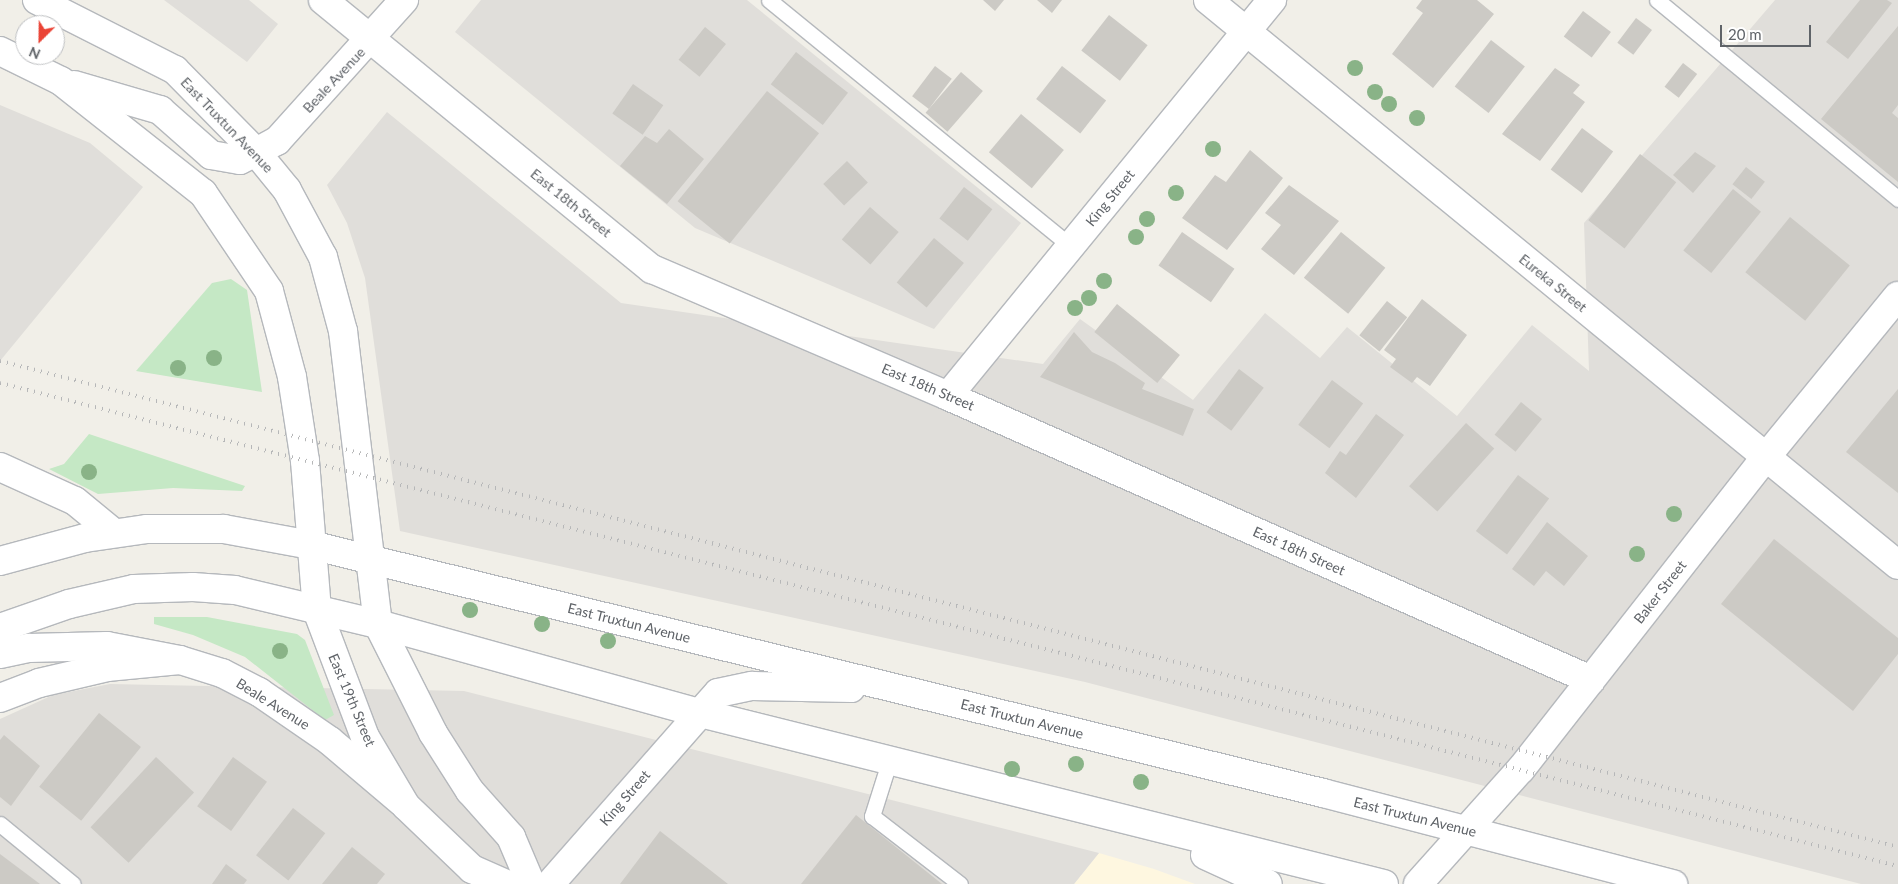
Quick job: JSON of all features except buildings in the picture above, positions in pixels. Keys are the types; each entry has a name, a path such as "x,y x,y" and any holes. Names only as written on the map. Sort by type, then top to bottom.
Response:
{"main road":[{"name":"East Truxtun Avenue","path":"37,0 175,70 256,152 287,190 323,257 343,331 378,624"},
{"name":"East 18th Street","path":"323,0 652,269 948,396 1591,680"},
{"name":"Beale Avenue","path":"60,81 160,110 211,155 240,160 277,141 372,40 404,0"},
{"name":"Eureka Street","path":"1208,0 1898,565"},
{"name":"King Street","path":"948,396 1272,0"},
{"path":"0,51 60,81 203,193 269,291 292,377 305,461 317,610"},
{"name":"Baker Street","path":"1418,884 1468,830 1591,680 1766,457 1898,296"},
{"path":"0,466 75,501 114,533"},
{"path":"0,561 49,546 114,533 224,529 371,558"},
{"name":"East Truxtun Avenue","path":"371,558 1468,830 1672,884"},
{"path":"0,628 69,604 161,586 235,590 378,624 700,713 1384,884"},
{"name":"East 19th Street","path":"317,610 365,737 406,806 472,869 505,884"},
{"path":"378,624 433,733 470,791 511,838 531,884"},
{"path":"0,654 29,648 107,646 180,660"},
{"name":"Beale Avenue","path":"0,698 39,684 107,667 180,660 222,673 259,692 330,742 406,806"},
{"name":"King Street","path":"550,884 718,693 752,686 897,688"},
{"path":"1130,822 1268,884"}],"lane":[{"path":"769,0 1071,246"},
{"path":"1657,0 1898,199"},
{"path":"890,759 872,816 960,884"},
{"path":"0,824 73,884"}],"shaded area":[{"path":"164,0 249,0 278,24 247,62"},
{"path":"481,0 747,0 1021,223 934,329 695,228 455,32"},
{"path":"1775,0 1898,0 1898,884 1861,884 1085,682 400,531 365,278 347,223 327,185 387,112 621,303 1043,364 1080,319 1193,400 1265,313 1320,358 1347,327 1457,416 1532,325 1589,371 1584,223"},
{"path":"0,105 90,143 143,187 0,361"},
{"path":"110,684 464,691 1099,853 1074,884 0,884 0,719 53,695"},
{"path":"1099,853 1154,869 1195,884 1074,884"}],"green space":[{"path":"231,279 247,290 262,392 136,371 212,283"},
{"path":"89,434 245,486 242,491 173,488 98,494 49,469 64,464"},
{"path":"154,617 207,617 297,634 305,640 334,715 325,720 245,657 193,635 154,624"}],"railway":[{"path":"0,361 1898,847"},
{"path":"0,383 1898,866"}]}
